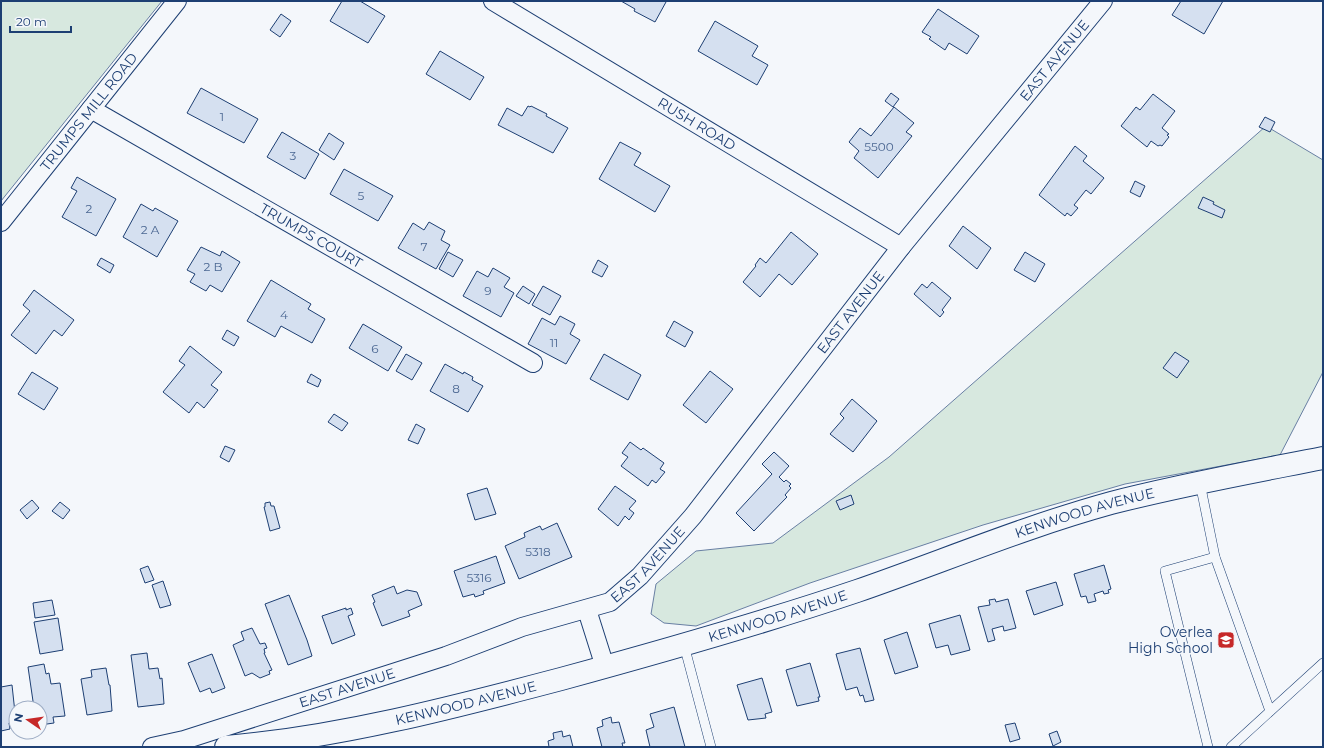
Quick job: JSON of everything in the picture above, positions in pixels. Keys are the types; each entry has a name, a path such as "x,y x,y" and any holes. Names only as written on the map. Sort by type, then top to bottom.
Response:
{"main road":[{"name":"KENWOOD AVENUE","path":"226,747 278,742 408,717 469,703 605,667 783,616 928,567 958,554 1109,504 1200,483 1323,458"}],"street":[{"name":"TRUMPS MILL ROAD","path":"1,222 177,1"},
{"name":"RUSH ROAD","path":"493,1 902,246"},
{"name":"EAST AVENUE","path":"152,747 184,740 446,656 522,627 587,610 610,602 640,576 693,516 902,246 1103,1"},
{"name":"TRUMPS COURT","path":"90,109 532,363"},
{"path":"587,610 605,667"}],"lane":[{"path":"1200,483 1215,557 1270,711"},
{"path":"1208,747 1165,571 1215,557"},
{"path":"684,645 711,747"},
{"path":"1231,747 1323,663"}],"shaded area":[{"path":"1,1 162,1 1,201"},
{"path":"1266,126 1323,160 1323,372 1280,455 1125,484 983,525 810,583 696,626 664,623 651,614 656,584 696,551 773,543 889,457"}],"building":[{"path":"342,1 360,1 385,16 368,43 330,21"},
{"path":"621,1 666,2 655,22 634,11 635,9"},
{"path":"1181,1 1223,1 1204,34 1172,15"},
{"path":"938,9 979,36 967,54 949,43 945,50 929,39 931,37 922,32"},
{"path":"281,14 291,21 280,37 270,30"},
{"path":"715,21 758,46 752,56 768,65 757,85 698,51"},
{"path":"440,51 484,77 470,100 426,74"},
{"path":"201,88 258,119 244,143 187,113"},
{"path":"891,93 899,99 893,107 885,101"},
{"path":"1153,94 1175,111 1162,128 1169,134 1167,135 1169,137 1162,146 1158,146 1151,141 1147,147 1121,126 1136,107 1140,110"},
{"path":"528,106 547,114 546,116 568,128 553,153 498,125 507,108 522,116"},
{"path":"894,107 914,123 906,132 912,136 878,178 854,158 859,151 849,142 860,128 871,136"},
{"path":"1265,117 1275,122 1270,132 1259,127"},
{"path":"282,132 319,154 305,179 267,157"},
{"path":"329,133 344,143 334,160 319,150"},
{"path":"620,142 641,153 634,165 670,186 655,212 599,179"},
{"path":"1075,146 1087,156 1083,161 1104,178 1091,194 1086,190 1074,205 1078,208 1071,216 1067,213 1065,216 1039,195"},
{"path":"344,169 393,196 378,221 330,194"},
{"path":"77,177 116,199 96,236 62,217 77,191 71,188"},
{"path":"1135,181 1145,186 1140,197 1130,192"},
{"path":"1203,197 1214,202 1213,204 1225,210 1222,218 1198,208"},
{"path":"141,204 153,211 155,208 178,221 157,257 123,237"},
{"path":"429,222 445,231 441,240 450,245 436,269 398,248 413,223 424,230"},
{"path":"963,226 991,248 977,269 949,246"},
{"path":"791,232 818,254 792,285 779,274 760,297 743,282 756,266 755,265 760,258 766,263"},
{"path":"201,247 220,256 222,251 240,262 222,292 210,285 206,291 190,282 195,274 187,270"},
{"path":"448,252 463,260 453,277 439,269"},
{"path":"1025,252 1045,264 1035,282 1014,270"},
{"path":"101,258 114,265 110,273 97,265"},
{"path":"598,260 608,266 602,277 592,272"},
{"path":"493,268 510,278 504,287 514,293 501,317 463,296 477,271 488,277"},
{"path":"271,280 311,304 308,309 325,319 312,343 281,326 275,337 247,321"},
{"path":"932,282 951,298 942,310 944,312 940,317 914,294 922,284 927,288"},
{"path":"523,286 535,294 529,304 516,296"},
{"path":"543,286 561,296 550,315 532,305"},
{"path":"34,290 74,320 62,336 54,330 36,354 11,335 30,311 23,305"},
{"path":"560,316 575,324 570,334 580,340 566,364 528,344 542,318 555,325"},
{"path":"674,321 693,332 685,347 666,336"},
{"path":"363,324 402,347 388,371 349,348"},
{"path":"227,330 239,337 234,346 222,339"},
{"path":"190,346 222,372 211,385 218,390 204,408 197,402 189,413 163,392 185,365 179,361"},
{"path":"1175,352 1189,361 1177,378 1163,368"},
{"path":"406,354 422,363 412,380 396,371"},
{"path":"604,354 641,375 628,400 590,379"},
{"path":"445,364 463,374 464,372 473,377 472,380 483,386 468,412 430,391"},
{"path":"710,371 733,389 706,423 683,405"},
{"path":"32,372 58,388 44,410 18,394"},
{"path":"311,374 321,380 318,387 307,382"},
{"path":"852,399 877,421 853,452 830,434 844,418 840,414"},
{"path":"334,414 348,423 342,431 328,422"},
{"path":"416,424 425,429 418,444 408,440"},
{"path":"630,442 641,450 643,448 664,463 660,469 665,472 656,483 652,480 648,486 621,466 628,457 622,453"},
{"path":"225,446 235,450 229,462 220,457"},
{"path":"774,452 789,466 779,477 784,482 786,480 791,484 789,486 791,488 785,495 787,497 754,531 736,513 772,474 762,464"},
{"path":"615,486 636,501 629,509 634,513 629,520 625,516 618,526 598,509"},
{"path":"487,488 496,514 475,520 467,494"},
{"path":"851,495 854,504 840,510 836,501"},
{"path":"32,500 39,508 27,519 20,510"},
{"path":"60,502 70,510 63,519 52,511"},
{"path":"270,502 271,506 274,506 280,528 270,531 264,507 265,503"},
{"path":"557,523 572,557 519,579 505,546 525,537 524,533 540,526 542,530"},
{"path":"496,556 505,583 483,591 484,594 475,597 474,594 463,597 454,571"},
{"path":"1104,565 1111,589 1108,590 1109,593 1104,594 1103,591 1094,594 1096,601 1088,603 1086,596 1081,597 1074,574"},
{"path":"148,566 154,580 145,583 140,569"},
{"path":"163,581 171,605 160,608 152,585"},
{"path":"1056,582 1063,605 1034,615 1026,591"},
{"path":"394,586 397,594 407,590 417,592 422,605 408,611 410,616 382,626 373,603 375,602 372,595"},
{"path":"289,595 312,656 288,665 265,604"},
{"path":"995,599 996,602 1008,599 1016,628 1004,631 1003,626 992,629 995,640 988,642 978,607 990,605 989,600"},
{"path":"52,600 55,615 35,618 33,603"},
{"path":"346,608 346,610 351,608 353,614 348,616 355,635 332,644 322,616"},
{"path":"960,615 970,650 951,655 948,645 936,648 929,624"},
{"path":"58,618 63,650 40,654 34,622"},
{"path":"252,628 260,644 265,643 267,648 264,649 264,653 272,670 269,671 270,674 260,678 252,673 245,676 233,645 244,640 241,632"},
{"path":"907,632 918,667 895,674 884,640"},
{"path":"860,648 874,700 865,702 863,695 860,696 857,687 846,690 836,654"},
{"path":"147,653 149,669 158,668 160,679 162,678 164,704 138,707 131,655"},
{"path":"212,654 225,688 212,693 210,688 200,692 188,663"},
{"path":"810,663 820,697 818,697 819,701 797,706 786,670"},
{"path":"44,664 46,674 49,673 51,684 60,683 65,716 53,717 54,723 48,724 48,700 33,700 28,667"},
{"path":"106,668 110,685 112,711 87,715 81,679 92,677 91,670"},
{"path":"762,678 772,712 765,714 766,718 748,720 737,685"},
{"path":"12,685 14,700 8,700 8,729 1,731 1,687"},
{"path":"674,707 685,747 650,747 646,730 654,727 650,714"},
{"path":"611,717 612,723 619,722 625,743 622,743 623,747 602,747 597,728 603,726 602,720"},
{"path":"1015,723 1020,739 1010,742 1005,725"},
{"path":"562,731 563,737 570,735 573,747 549,747 548,741 554,739 553,733"},
{"path":"1057,731 1061,742 1053,746 1049,734"}],"place":[{"name":"Overlea High School","path":"1226,640"}]}
